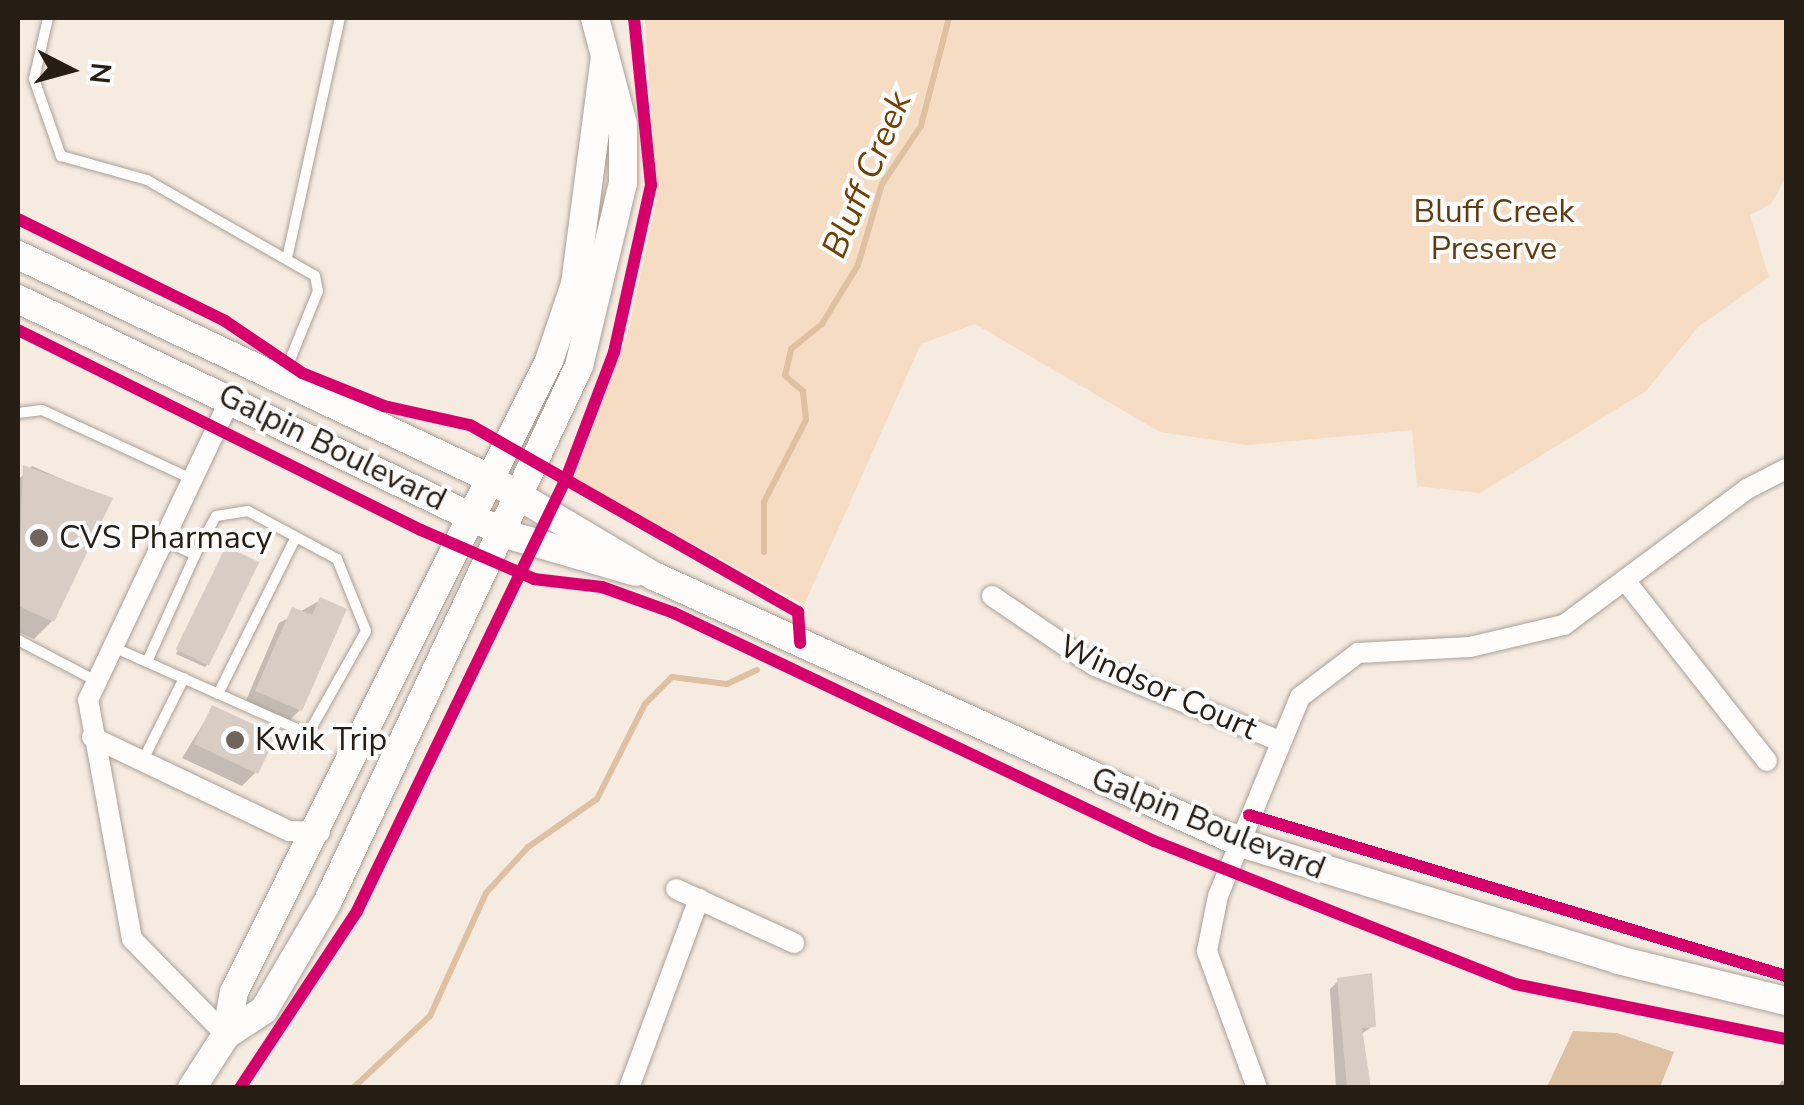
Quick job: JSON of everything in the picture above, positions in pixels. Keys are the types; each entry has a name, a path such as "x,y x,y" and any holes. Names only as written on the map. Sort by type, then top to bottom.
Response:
{"street":[{"path":"226,1035 264,1010 327,904 579,366 616,235 623,124 596,18"},
{"path":"192,1088 226,1035 234,992 320,832 467,514 549,362 575,284 604,57"},
{"name":"Galpin Boulevard","path":"18,255 486,477 654,576 1241,843 1618,960 1786,1002"},
{"name":"Galpin Boulevard","path":"18,299 502,532 654,576"},
{"path":"226,1035 132,938 92,737 96,682 230,398"},
{"path":"1258,1088 1207,951 1278,740 1316,679 1358,654 1530,636 1628,584 1715,511 1786,470"},
{"path":"1628,584 1768,762"},
{"name":"Windsor Court","path":"992,596 1095,666 1278,740"},
{"path":"92,737 289,831 320,832"},
{"path":"676,888 794,943"},
{"path":"629,1088 700,899"}],"lane":[{"path":"48,18 34,79 61,156 147,180 288,254 315,276 318,292 282,378"},
{"path":"288,254 340,18"},
{"path":"18,413 42,410 192,479"},
{"path":"113,647 146,662 184,678 308,734 366,631 336,559 227,508 195,556 146,662"},
{"path":"218,694 296,537"},
{"path":"163,540 195,556"},
{"path":"18,640 96,682"},
{"path":"142,762 184,678"}],"green space":[{"name":"Bluff Creek Preserve","path":"645,18 1786,18 1786,177 1771,204 1750,215 1769,277 1698,327 1646,391 1480,493 1417,486 1412,430 1247,445 1160,432 975,324 921,344 804,605 574,478 627,336 657,199"}],"shaded area":[{"path":"1573,1031 1617,1033 1674,1052 1660,1087 1547,1087"}],"building":[{"path":"23,465 113,498 54,622 18,606"},
{"name":"Kwik Trip","path":"226,546 259,562 209,666 176,649"},
{"name":"Kwik Trip","path":"320,597 347,609 302,711 255,691 292,607 312,615"},
{"name":"Kwik Trip","path":"212,705 276,735 258,774 194,744"},
{"path":"1372,973 1376,1027 1362,1028 1371,1088 1347,1088 1337,978"}],"waterway":[{"name":"Bluff Creek","path":"764,552 764,502 806,420 803,391 785,376 791,349 822,324 858,265 882,184 921,126 949,18"},
{"name":"Bluff Creek","path":"353,1088 430,1016 486,893 528,847 597,799 645,704 672,677 727,684 757,670"}],"cycle path":[{"path":"240,1088 357,911 567,476 614,352 651,185 634,18"},
{"path":"18,219 225,321 302,373 384,406 470,425 798,612 800,643"},
{"path":"18,330 421,530 534,579 602,587 674,613 1154,841 1515,984 1786,1039"},
{"path":"1249,815 1786,976"}],"place":[{"name":"CVS Pharmacy","path":"39,538"},
{"name":"Kwik Trip","path":"235,740"}]}
